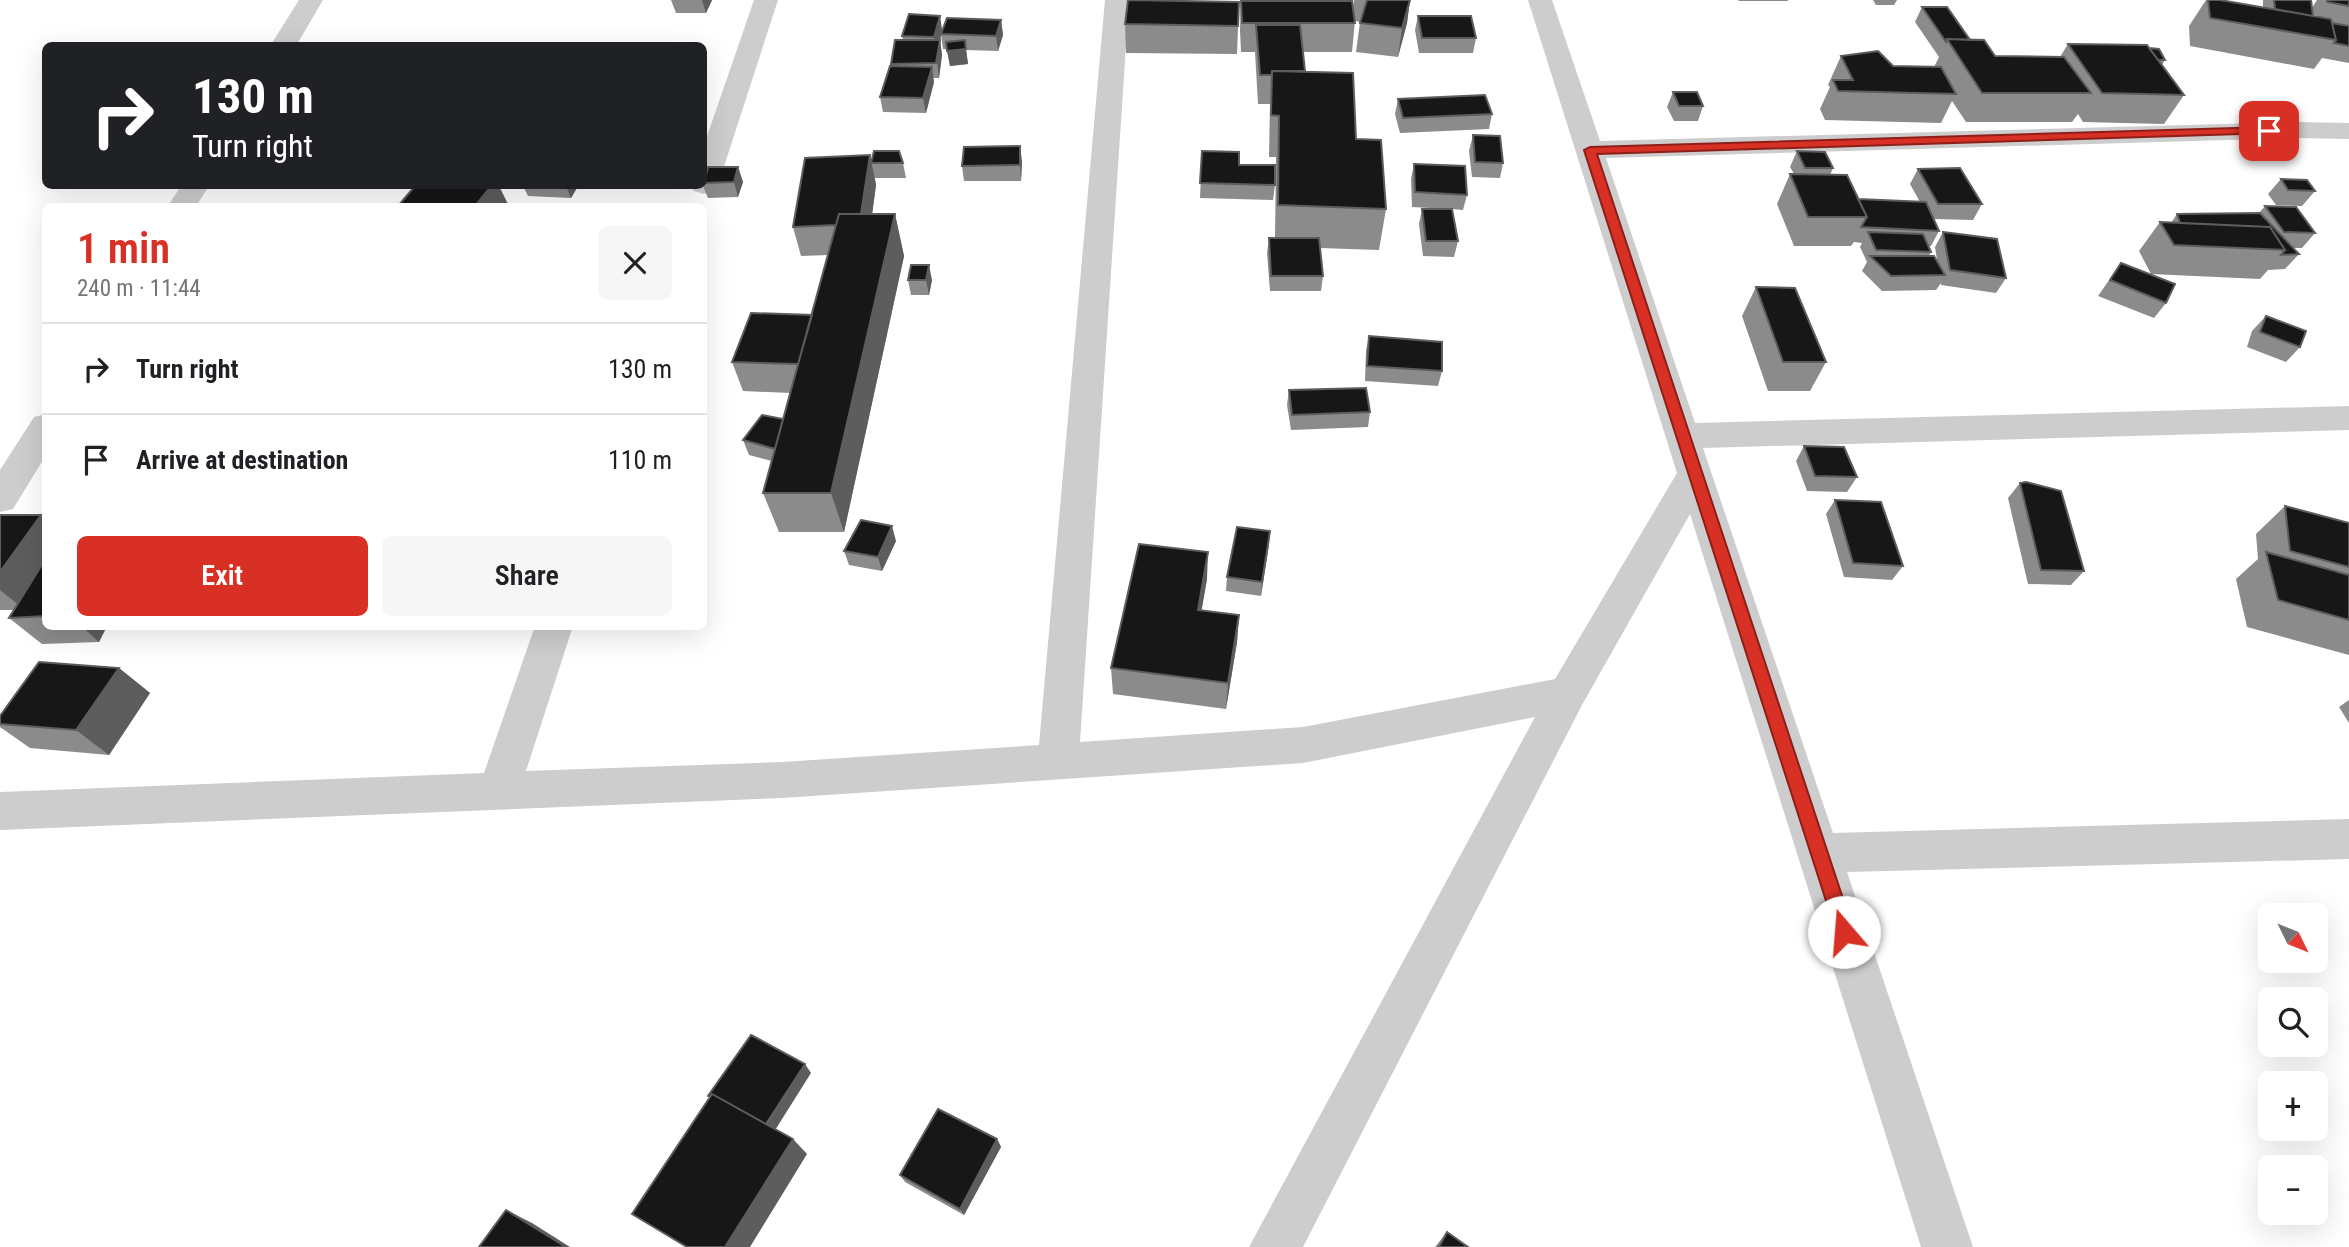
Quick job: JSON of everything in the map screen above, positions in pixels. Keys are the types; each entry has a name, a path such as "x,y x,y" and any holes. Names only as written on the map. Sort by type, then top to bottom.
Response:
{"street":[{"path":"285,42 311,0"},
{"path":"707,173 766,0"},
{"path":"1058,761 1116,0"},
{"path":"1540,0 1947,1247"},
{"path":"1590,150 2297,130 2349,131"},
{"path":"1688,455 2349,418"},
{"path":"0,499 42,432"},
{"path":"1275,1247 1568,693 1688,455"},
{"path":"499,791 553,630"},
{"path":"0,811 782,780 1303,745 1568,693"},
{"path":"1819,853 2349,839"}],"building":[{"path":"1128,0 1239,2 1238,26 1125,24"},
{"path":"1367,0 1410,0 1402,28 1360,23"},
{"path":"2208,0 2331,19 2336,40 2210,18"},
{"path":"2274,0 2311,0 2313,16 2275,9"},
{"path":"2349,0 2349,6 2327,2"},
{"path":"1241,1 1352,1 1355,23 1242,23"},
{"path":"1922,7 1947,7 1970,40 1947,39 1946,42"},
{"path":"909,14 940,16 934,37 902,36"},
{"path":"1418,16 1471,16 1476,38 1422,38"},
{"path":"947,18 1001,20 996,36 941,34"},
{"path":"2332,23 2349,26 2349,46 2334,43 2336,40"},
{"path":"1256,25 1300,25 1305,71 1272,71 1272,75 1260,75"},
{"path":"1947,39 1984,40 1995,56 2064,57 2091,93 1982,93"},
{"path":"895,40 940,40 936,63 891,64"},
{"path":"965,40 966,49 947,51 946,42"},
{"path":"2068,44 2147,45 2184,95 2102,93"},
{"path":"2149,48 2159,49 2165,60 2158,60"},
{"path":"1878,51 1893,66 1941,67 1956,94 1838,91 1833,80 1853,80 1841,56"},
{"path":"890,66 932,67 923,98 880,97"},
{"path":"1272,71 1353,73 1356,139 1381,140 1386,209 1278,205 1279,116 1271,115"},
{"path":"1673,92 1697,92 1703,106 1679,106"},
{"path":"1485,95 1492,114 1403,118 1398,99"},
{"path":"1473,135 1500,136 1503,163 1475,162"},
{"path":"1020,146 1020,165 962,166 964,147"},
{"path":"874,151 899,151 903,163 871,163"},
{"path":"1202,151 1239,152 1239,165 1275,165 1275,185 1200,183"},
{"path":"1797,151 1825,152 1833,168 1805,168"},
{"path":"870,155 861,214 839,214 836,225 793,227 805,158"},
{"path":"1414,164 1465,166 1467,195 1415,192"},
{"path":"708,167 738,167 734,182 707,183"},
{"path":"1960,168 1982,204 1938,204 1918,169"},
{"path":"1790,174 1847,175 1867,217 1808,217"},
{"path":"2281,179 2307,180 2315,191 2288,190"},
{"path":"412,189 489,189 477,203 401,203"},
{"path":"1858,199 1926,202 1939,231 1861,227 1867,217"},
{"path":"2265,206 2296,207 2315,233 2284,232"},
{"path":"1422,209 1452,209 1458,241 1426,241"},
{"path":"2260,213 2299,254 2281,255 2285,250 2270,227 2180,223 2177,214"},
{"path":"839,214 895,214 831,493 763,493"},
{"path":"2160,222 2270,227 2285,250 2174,245"},
{"path":"1868,232 1923,234 1931,252 1876,250"},
{"path":"1943,232 1997,239 2006,278 1950,270"},
{"path":"1269,238 1319,238 1323,276 1271,276"},
{"path":"1870,256 1934,256 1945,275 1891,276"},
{"path":"2121,263 2175,284 2166,303 2110,280"},
{"path":"911,265 929,265 926,280 908,280"},
{"path":"1756,287 1795,288 1826,362 1783,362"},
{"path":"751,313 812,315 798,364 732,362"},
{"path":"2266,316 2306,331 2300,347 2260,332"},
{"path":"1369,336 1442,342 1442,371 1367,366"},
{"path":"1366,388 1370,412 1292,415 1289,390"},
{"path":"762,415 783,419 775,449 743,440"},
{"path":"1804,446 1844,447 1857,477 1815,476"},
{"path":"2026,482 2061,491 2084,571 2041,570 2020,483"},
{"path":"1835,500 1881,502 1903,566 1853,563"},
{"path":"2285,506 2349,523 2349,567 2290,551"},
{"path":"0,515 41,515 0,572"},
{"path":"861,520 892,526 878,557 844,551"},
{"path":"1237,527 1270,531 1262,582 1227,577"},
{"path":"1139,544 1208,552 1198,610 1239,615 1228,683 1111,668"},
{"path":"2266,552 2349,575 2349,620 2278,600"},
{"path":"42,564 42,616 9,618"},
{"path":"39,662 119,668 76,730 0,724 0,716"},
{"path":"751,1035 805,1064 766,1124 712,1094 708,1096"},
{"path":"712,1094 793,1139 725,1247 687,1247 632,1214"},
{"path":"938,1109 997,1139 960,1209 900,1175"},
{"path":"506,1210 566,1247 479,1247"},
{"path":"1447,1232 1468,1247 1439,1247"}],"route":[{"path":"1844,932 1590,150 2269,131"}]}
